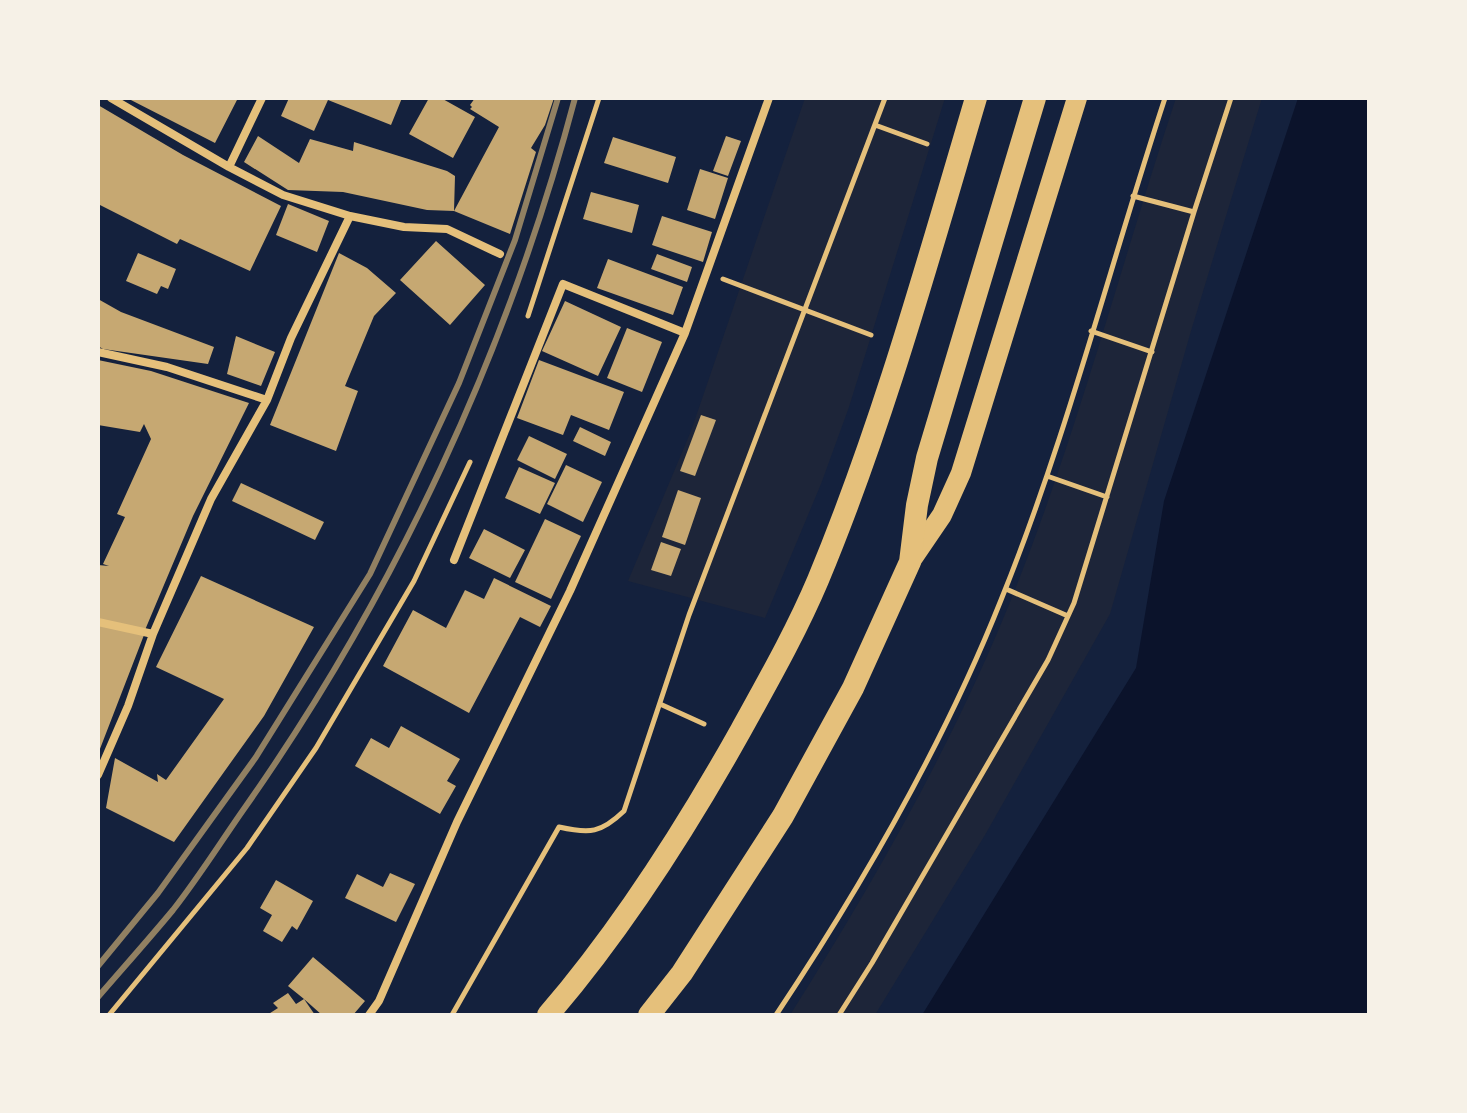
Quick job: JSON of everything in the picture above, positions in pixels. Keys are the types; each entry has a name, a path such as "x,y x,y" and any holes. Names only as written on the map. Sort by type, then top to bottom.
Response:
{"highway":[{"path":"548,1015 669,852 777,666 817,581 892,379 976,98"},
{"path":"649,1015 682,973 783,816 853,688 910,562 927,458 1035,98"}],"main road":[{"path":"910,562 942,515 961,473 1077,98"}],"street":[{"path":"111,98 283,195 350,216 404,227 447,229 500,254"},
{"path":"229,167 262,98"},
{"path":"369,1015 379,1001 457,822 570,591 685,333 769,98"},
{"path":"98,775 128,706 153,634 211,499 267,400 291,338 350,216"},
{"path":"454,560 563,284 685,333"},
{"path":"98,352 167,367 267,400"},
{"path":"98,622 153,634"}],"path":[{"path":"526,324 599,98"},
{"path":"452,1015 559,827 584,833 608,827 624,811 689,615 885,98"},
{"path":"776,1015 825,942 902,809 963,687 1006,589 1047,476 1165,98"},
{"path":"839,1015 1048,660 1068,616 1231,98"},
{"path":"874,125 927,144"},
{"path":"1132,196 1194,212"},
{"path":"727,281 871,335"},
{"path":"1091,331 1152,352"},
{"path":"109,1015 247,848 316,748 414,581 476,448"},
{"path":"1047,476 1107,497"},
{"path":"1006,589 1068,616"},
{"path":"660,704 704,724"}],"shaded area":[{"path":"805,98 945,98 849,407 821,484 765,618 628,581 691,431"},
{"path":"1176,98 1262,98 1110,614 985,835 875,1015 790,1015 913,806 993,643 1060,466"},
{"path":"1298,98 1369,98 1369,1015 922,1015 1136,668 1164,501"}],"building":[{"path":"127,98 238,98 215,143"},
{"path":"289,98 402,98 391,125 328,100 314,131 281,116"},
{"path":"429,98 441,98 475,117 453,158 409,134"},
{"path":"475,98 554,98 545,125 531,148 536,152 510,234 454,211 499,127 470,109"},
{"path":"98,105 183,155 281,206 250,271 180,239 177,244 98,204"},
{"path":"258,136 299,163 310,139 353,151 354,142 447,171 455,176 454,211 427,210 343,192 288,190 244,162"},
{"path":"726,136 741,141 728,176 713,171"},
{"path":"613,137 676,157 668,183 604,163"},
{"path":"700,169 728,178 715,219 687,210"},
{"path":"591,192 639,205 632,233 583,219"},
{"path":"288,204 329,221 317,252 276,235"},
{"path":"662,216 712,232 703,262 652,245"},
{"path":"436,241 485,285 450,325 400,280"},
{"path":"138,253 176,269 168,289 161,286 157,294 126,281"},
{"path":"339,253 367,268 396,293 374,316 345,386 358,391 336,451 270,425"},
{"path":"657,254 692,267 687,282 651,269"},
{"path":"608,259 683,287 673,315 597,288"},
{"path":"98,299 121,312 214,347 208,364 103,349 98,346"},
{"path":"565,301 621,327 598,376 542,351"},
{"path":"627,328 662,342 642,392 607,378"},
{"path":"236,336 275,352 261,386 227,374"},
{"path":"98,360 151,371 249,403 193,516 145,630 98,619 98,565 109,566 103,564 125,517 117,514 151,439 144,424 140,432 98,425"},
{"path":"539,360 624,392 609,430 571,415 563,435 517,418"},
{"path":"701,415 716,420 695,476 680,471"},
{"path":"580,427 611,442 605,456 573,441"},
{"path":"529,436 567,454 555,479 517,460"},
{"path":"566,465 602,482 583,522 547,504"},
{"path":"519,467 555,483 540,514 505,498"},
{"path":"241,483 324,522 315,540 232,501"},
{"path":"678,490 701,498 685,545 662,537"},
{"path":"545,519 581,536 551,599 515,582"},
{"path":"484,529 525,550 510,578 469,558"},
{"path":"661,542 681,549 671,576 651,570"},
{"path":"201,576 314,627 264,716 174,842 106,808 115,758 158,782 157,774 166,780 224,699 156,667"},
{"path":"494,578 551,606 540,627 520,617 469,713 383,666 413,610 446,628 465,590 484,599"},
{"path":"98,624 144,635 98,754"},
{"path":"401,726 460,759 447,781 456,786 440,814 355,766 371,738 389,748"},
{"path":"390,873 415,884 396,922 345,898 357,874 383,887"},
{"path":"276,880 313,901 297,930 292,926 282,942 263,931 272,915 260,908"},
{"path":"313,957 365,1001 353,1015 322,1015 288,986"},
{"path":"288,993 296,1004 304,999 315,1015 267,1015 278,1008 273,1003"}],"railway":[{"path":"98,966 158,893 256,757 370,574 459,383 515,240 558,98"},
{"path":"98,997 173,910 246,806 351,641 398,555 442,467 481,377 548,192 575,98"}]}
